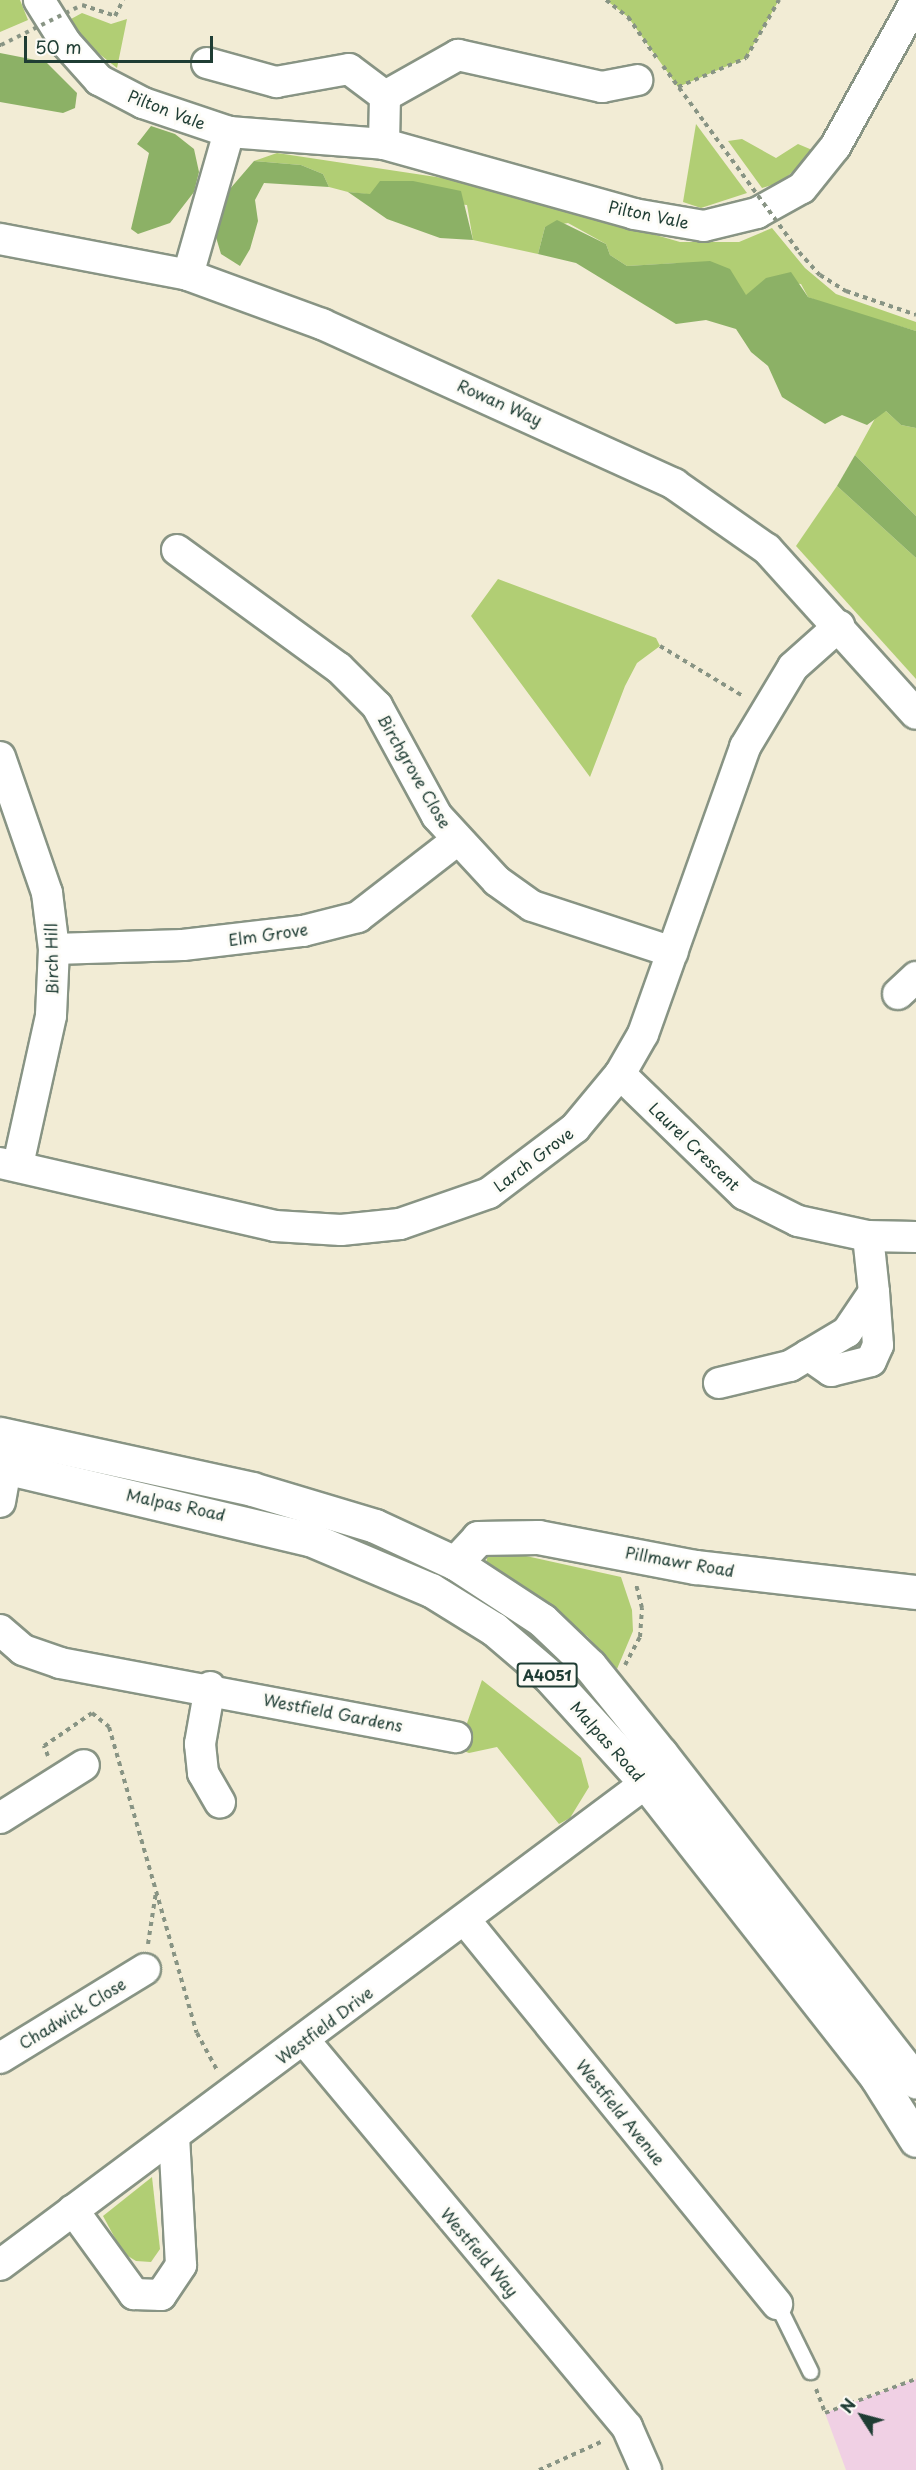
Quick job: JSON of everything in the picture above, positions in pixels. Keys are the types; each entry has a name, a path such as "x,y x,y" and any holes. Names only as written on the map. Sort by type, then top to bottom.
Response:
{"main road":[{"name":"Malpas Road","path":"0,1434 318,1507 455,1563 542,1620 590,1666 916,2082"},
{"name":"Malpas Road","path":"3,1467 244,1520 310,1539 431,1590 494,1629 549,1676 646,1783 877,2078 916,2140"},
{"name":"Pillmawr Road","path":"455,1563 478,1538 495,1536 608,1548 696,1567 916,1592"}],"street":[{"name":"Pilton Vale","path":"39,0 66,43 99,80 143,103 229,132 384,144 634,214 704,226 757,213 802,188 836,147 916,1"},
{"path":"386,96 458,55 602,87 637,80"},
{"path":"207,63 276,81 349,69 386,96"},
{"path":"384,144 386,96"},
{"path":"188,275 229,132"},
{"name":"Rowan Way","path":"0,239 188,275 322,324 674,484 767,549 839,626 916,714"},
{"name":"Birchgrove Close","path":"177,550 339,668 377,706 456,841 532,906 673,952"},
{"name":"Larch Grove","path":"9,1164 275,1226 341,1230 400,1224 489,1193 575,1128 620,1074 644,1034 745,747 764,709 792,668 839,626"},
{"name":"Birch Hill","path":"0,757 11,819 47,893 54,949 51,1016 9,1164"},
{"name":"Elm Grove","path":"54,949 183,945 303,930 358,917 456,841"},
{"name":"Laurel Crescent","path":"620,1074 744,1194 798,1221 868,1236 916,1237"},
{"path":"719,1383 790,1366 847,1332 874,1292 868,1236"},
{"path":"0,1502 3,1467"},
{"name":"Westfield Gardens","path":"0,1630 23,1650 60,1663 210,1687 456,1737"},
{"path":"210,1687 200,1743 203,1773 220,1802"},
{"path":"0,1818 84,1765"},
{"name":"Westfield Drive","path":"0,2265 646,1783"},
{"name":"Westfield Avenue","path":"465,1920 777,2304"},
{"name":"Chadwick Close","path":"0,2058 145,1970"},
{"name":"Westfield Way","path":"304,2040 627,2427 646,2470"},
{"path":"74,2210 134,2294 161,2295 182,2265 174,2136"}],"lane":[{"path":"777,2304 810,2371"}],"path":[{"path":"0,45 82,4 115,16 123,0"},
{"path":"678,87 746,58 779,0"},
{"path":"705,123 799,252 819,275 846,291 916,315"},
{"path":"660,646 764,709"},
{"path":"608,1548 634,1578 642,1608 640,1637 621,1672"},
{"path":"59,1781 44,1746 92,1713 109,1726 196,2033 231,2094"},
{"path":"145,1970 156,1888"},
{"path":"810,2371 825,2413 916,2379"},
{"path":"539,2470 627,2427"}],"shaded area":[{"path":"916,2379 916,2470 846,2470 825,2413"}],"green space":[{"path":"0,0 20,0 28,20 0,32"},
{"path":"606,0 779,0 746,58 678,87 628,17"},
{"path":"82,13 111,24 127,19 117,68 78,37 71,19"},
{"path":"0,53 46,62 77,93 75,108 63,113 0,102"},
{"path":"696,124 747,193 701,208 683,202"},
{"path":"151,126 175,134 194,149 199,172 194,192 170,223 138,234 131,229 149,153 137,144"},
{"path":"742,139 776,158 798,144 817,152 779,183 762,188 728,141"},
{"path":"277,153 476,183 680,242 739,242 772,228 805,268 836,294 916,322 916,331 808,297 801,284 764,281 746,296 679,263 627,266 610,255 606,244 568,223 545,227 538,254 473,240 467,205 348,192 329,187 323,174 301,165 254,161"},
{"path":"254,161 301,165 323,174 329,187 264,183 255,200 258,221 250,249 240,266 221,254 215,234 229,190"},
{"path":"380,181 413,181 461,191 473,240 440,238 387,219 348,192 370,194"},
{"path":"557,220 606,244 610,255 627,266 710,261 730,269 746,295 766,278 791,272 808,297 916,331 916,428 901,425 886,411 867,425 842,415 825,424 782,397 768,366 751,352 736,329 706,320 676,324 576,263 538,254 545,227"},
{"path":"886,411 901,425 916,428 916,516 855,455 878,413"},
{"path":"855,455 916,516 916,558 837,486"},
{"path":"837,486 916,558 916,679 796,546"},
{"path":"498,579 656,638 660,646 637,663 625,686 590,777 471,616"},
{"path":"499,1550 621,1577 632,1610 633,1631 617,1669 587,1636 485,1566 488,1555"},
{"path":"482,1680 581,1758 589,1787 570,1818 559,1824 497,1747 469,1753 458,1749"},
{"path":"152,2177 160,2249 151,2262 136,2261 123,2253 103,2216"}]}
